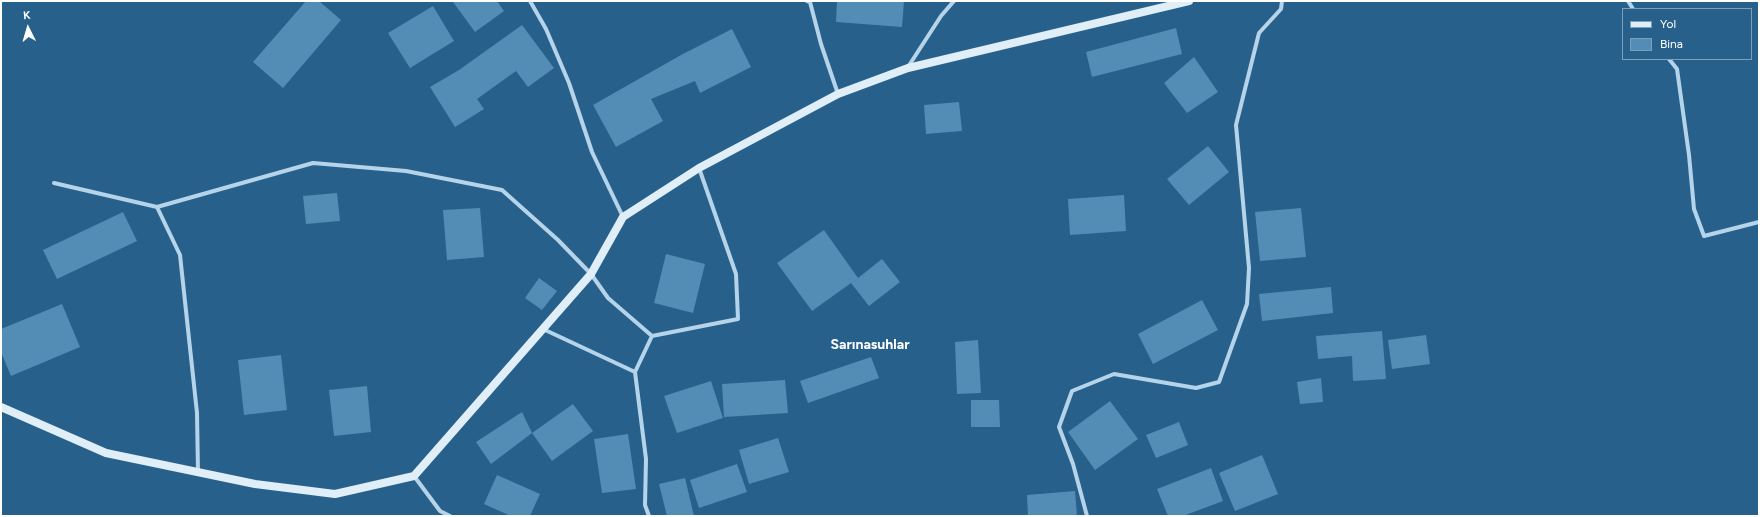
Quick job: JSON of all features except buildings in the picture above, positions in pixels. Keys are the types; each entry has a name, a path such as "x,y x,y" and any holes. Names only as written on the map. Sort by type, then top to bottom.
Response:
{"street":[{"path":"530,1 549,36 569,83 592,152 623,217"},
{"path":"807,1 810,2 821,44 838,94"},
{"path":"908,68 941,16 954,1"},
{"path":"1,407 106,453 255,484 335,494 414,476 591,274 623,217 699,168 838,94 908,68 1189,1"},
{"path":"1086,516 1073,464 1059,427 1072,391 1114,374 1196,388 1219,382 1247,304 1249,268 1236,125 1259,33 1281,9 1282,1"},
{"path":"1670,60 1676,69 1689,155 1694,209 1704,236 1759,222"},
{"path":"54,183 158,207 313,163 406,171 502,190 558,240 591,274 608,298 652,336"},
{"path":"652,336 738,320 736,274 699,168"},
{"path":"158,207 180,255 197,413 198,473"},
{"path":"544,329 635,372"},
{"path":"649,516 645,504 646,458 635,372 652,336"},
{"path":"414,476 440,511 450,516"}],"district":[{"name":"Sarınasuhlar","path":"870,345"}]}
